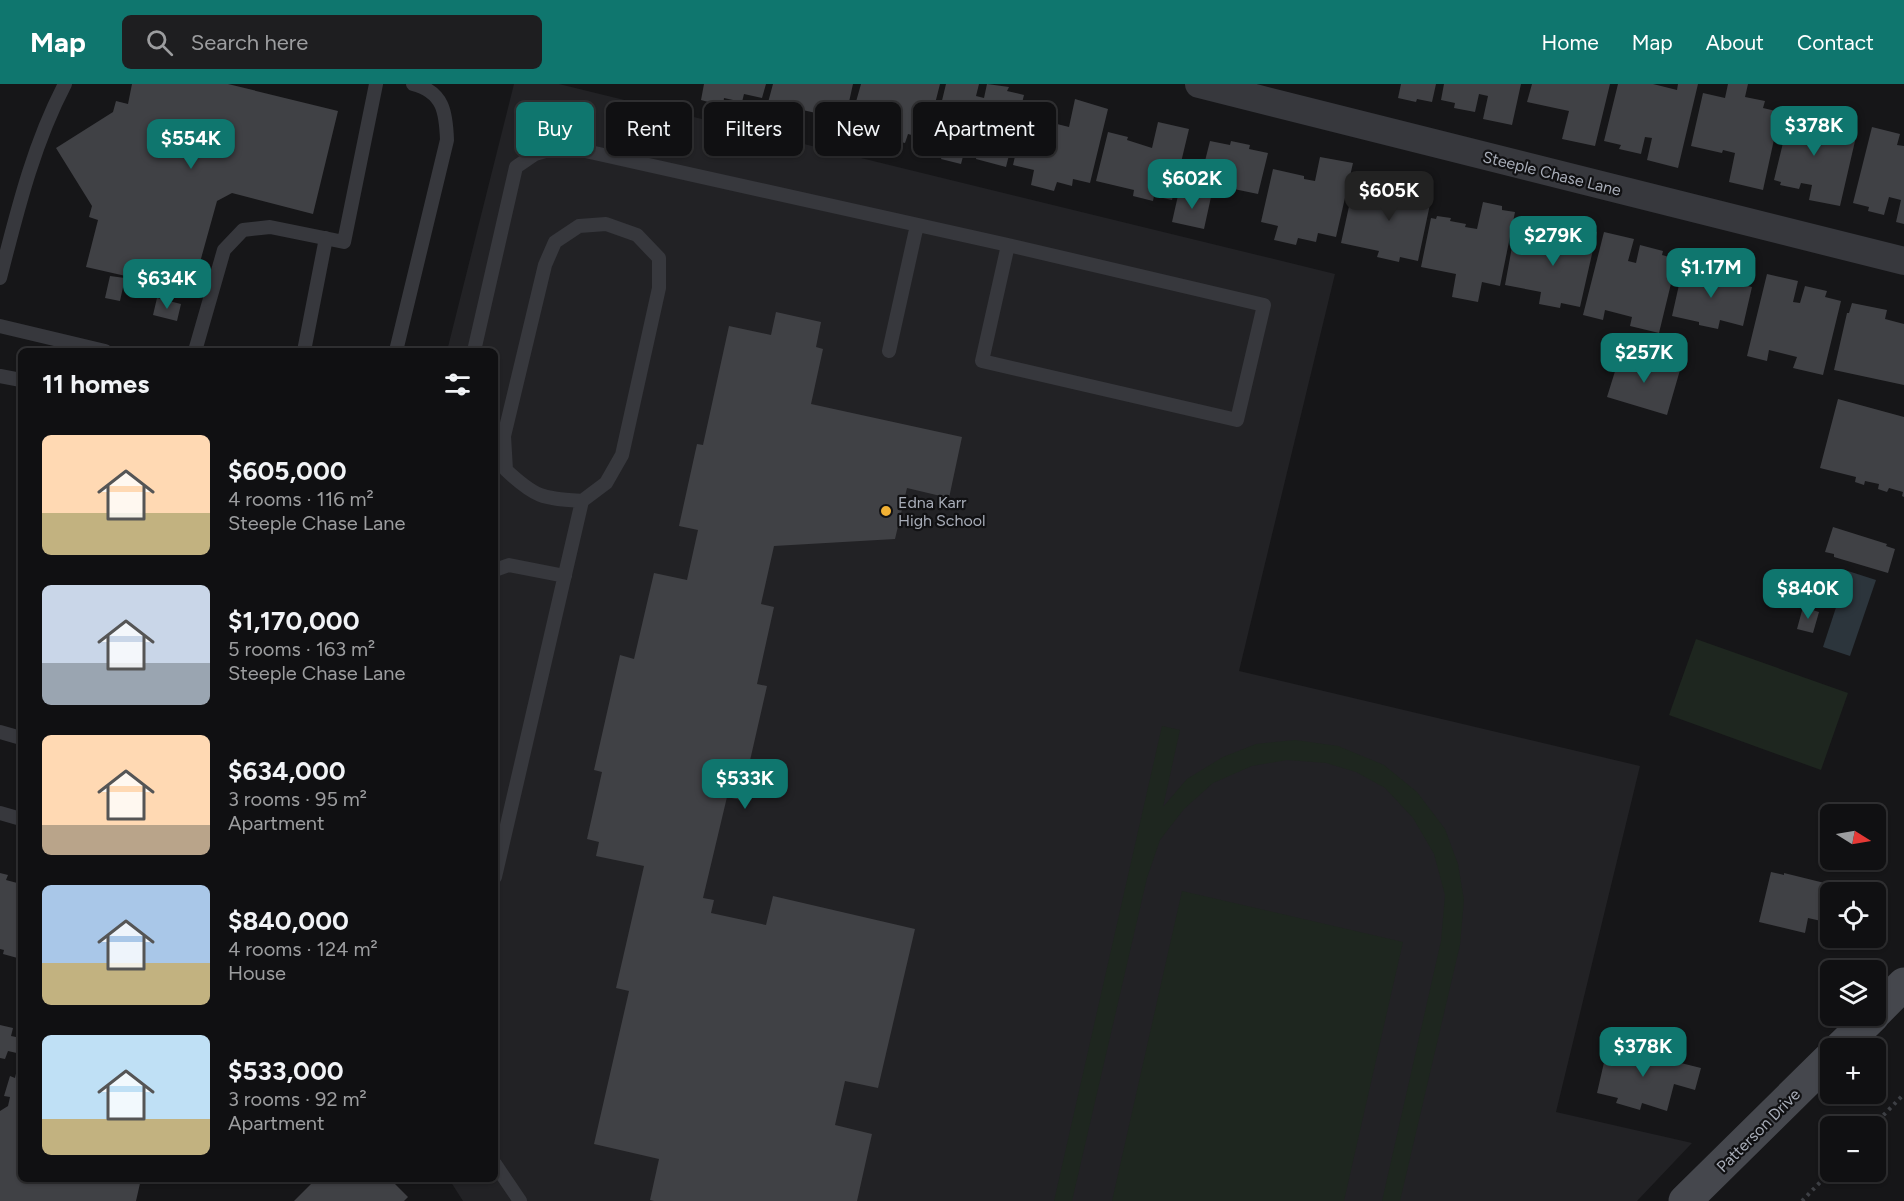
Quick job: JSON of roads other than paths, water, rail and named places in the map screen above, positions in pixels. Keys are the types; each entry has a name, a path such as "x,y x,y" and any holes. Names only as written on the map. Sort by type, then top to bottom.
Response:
{"street":[{"name":"Steeple Chase Lane","path":"1199,84 1904,261"},
{"path":"1886,1002 1904,984"},
{"path":"1850,1038 1862,1026"},
{"name":"Patterson Drive","path":"1685,1201 1820,1068"}],"lane":[{"path":"0,278 26,182 49,114 65,84"},
{"path":"196,348 224,250 243,230 270,226 344,242 376,84"},
{"path":"397,348 447,140 446,112 433,92 413,84"},
{"path":"475,348 516,167 535,154 563,147 1008,245 1264,305 1237,420 982,361 1008,245"},
{"path":"606,224 637,235 658,258 659,288 622,455 606,483 582,501 549,499 528,491 500,469 504,436 545,265 555,242 579,226 606,224"},
{"path":"889,351 917,225"},
{"path":"305,348 326,238"},
{"path":"0,326 92,348"},
{"path":"0,376 18,380"},
{"path":"498,864 582,501"},
{"path":"498,569 509,565 565,576"},
{"path":"0,732 18,737"},
{"path":"0,813 18,818"},
{"path":"498,1168 520,1201"}],"place":[{"name":"Edna Karr High School","path":"886,511"}]}
